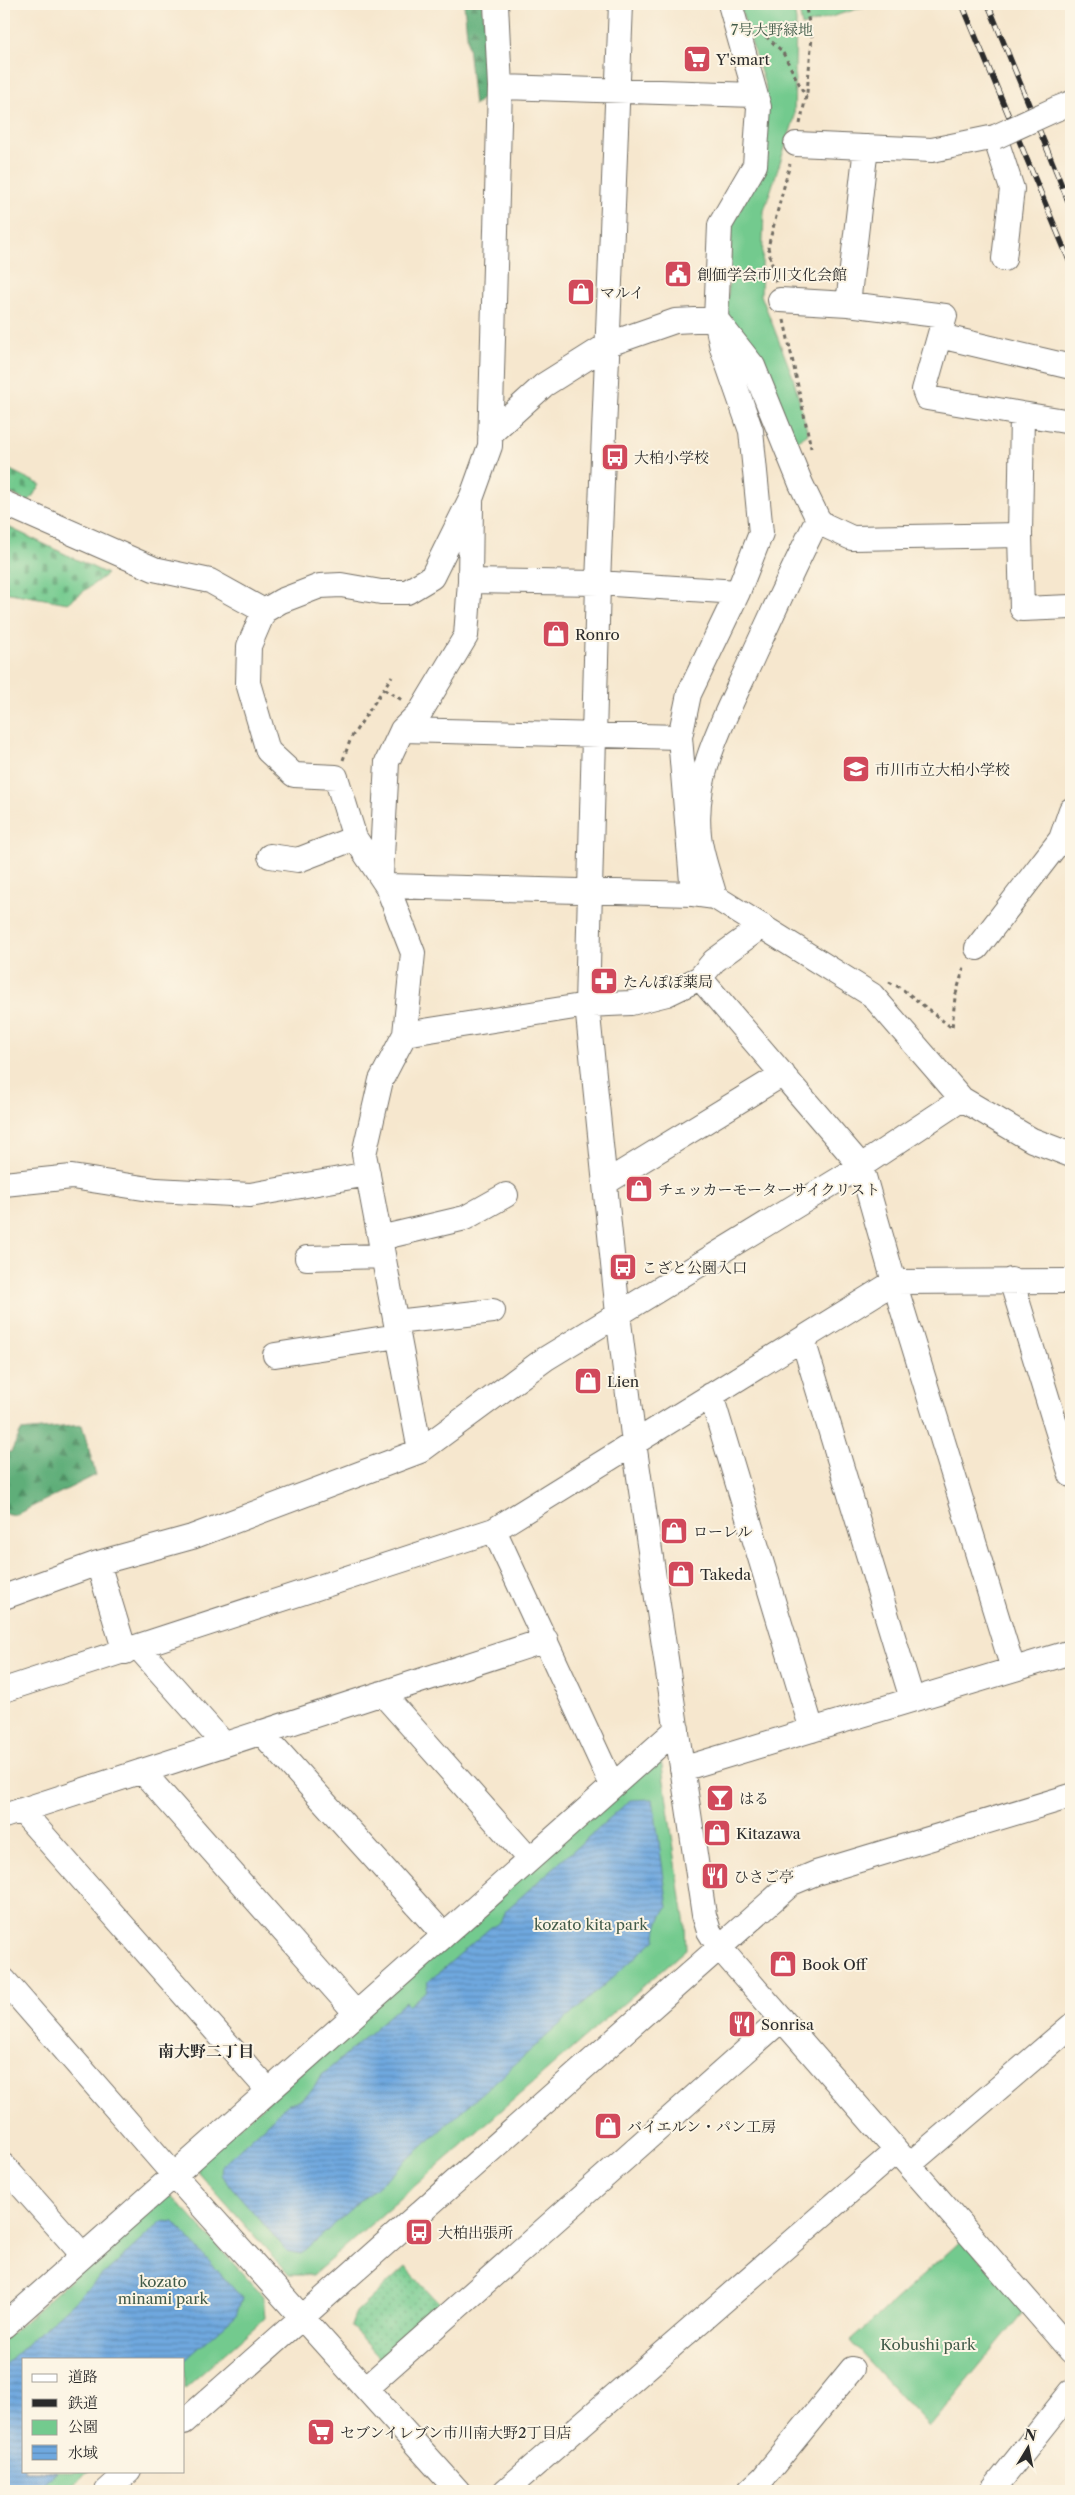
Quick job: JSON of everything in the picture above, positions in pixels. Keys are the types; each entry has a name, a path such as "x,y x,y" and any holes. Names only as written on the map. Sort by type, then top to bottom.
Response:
{"street":[{"path":"420,1451 364,1154 381,1080 405,1034 413,953 384,880 355,838 336,777 294,775 268,751 248,683 248,646 264,611 281,601 320,586 341,584 381,592 407,592 432,577 472,496 490,446 500,87 496,4"},
{"path":"622,4 598,583 596,736 587,1005 618,1314 634,1443 704,1915 709,1931 719,1947 1071,2352"},
{"path":"704,896 680,738 689,694 738,592 761,533 751,431 722,348 716,319 720,224 755,165 759,107 754,96 730,4"},
{"path":"500,87 754,96"},
{"path":"796,144 932,150 995,137 1064,106"},
{"path":"995,137 1012,189 1004,259"},
{"path":"848,304 866,147"},
{"path":"780,300 848,304 945,316 924,390 927,398 1071,422"},
{"path":"490,434 544,385 608,344 675,321 716,319"},
{"path":"716,319 753,366 801,484 818,519 836,533 852,538 1020,535"},
{"path":"940,336 1067,366"},
{"path":"1022,414 1020,535 1022,609 1071,608"},
{"path":"384,880 387,762 402,730 421,711 466,636 470,581 472,496"},
{"path":"4,503 154,569 210,581 264,611"},
{"path":"704,896 699,812 705,769 717,734 787,579 818,519"},
{"path":"470,581 598,583 738,592"},
{"path":"402,730 680,738"},
{"path":"977,948 1066,841 1071,810"},
{"path":"270,856 298,860 355,838"},
{"path":"384,880 704,896 762,926 872,995 962,1099 1032,1140 1071,1155"},
{"path":"405,1034 587,1005 631,1003 667,994 700,978 714,961 762,926"},
{"path":"700,978 862,1166 894,1282 1012,1669"},
{"path":"605,1183 783,1074"},
{"path":"4,1597 98,1563 192,1537 420,1451 545,1359 862,1166 962,1099"},
{"path":"4,1184 72,1177 156,1190 250,1195 368,1174"},
{"path":"308,1258 382,1247 465,1218 506,1195"},
{"path":"1011,1280 1071,1475"},
{"path":"4,1690 132,1650 494,1530 894,1282 1071,1281"},
{"path":"275,1355 493,1311"},
{"path":"803,1340 912,1699"},
{"path":"711,1395 812,1730"},
{"path":"494,1530 612,1785"},
{"path":"98,1563 132,1650 224,1744"},
{"path":"268,2090 12,1813 546,1640"},
{"path":"682,1770 1012,1669 1070,1658"},
{"path":"382,1693 529,1859"},
{"path":"4,2326 82,2254 677,1729"},
{"path":"261,1732 443,1934"},
{"path":"142,1771 355,2012"},
{"path":"185,2421 792,1883 816,1873 1071,1796"},
{"path":"4,1980 173,2174 458,2491"},
{"path":"366,2388 782,2019"},
{"path":"505,2491 903,2158 1071,2026"},
{"path":"4,2167 82,2254"},
{"path":"749,2491 763,2478 852,2369"},
{"path":"992,2491 1071,2392"},
{"path":"106,2491 128,2472"}],"path":[{"path":"730,4 782,51 806,97"},
{"path":"805,4 812,37 806,97 796,144 768,246 812,455"},
{"path":"336,777 351,738 392,676"},
{"path":"882,979 901,988 952,1028 955,997 964,966 977,948"}],"green space":[{"path":"464,4 483,4 488,93 474,106"},
{"name":"7号大野緑地","path":"739,4 793,4 796,21 794,120 764,211 761,295 793,377 808,434 792,445 763,368 727,313 732,226 763,164 766,88"},
{"path":"798,4 873,4 802,26"},
{"path":"4,467 41,485 28,502 4,490"},
{"path":"4,525 107,574 68,603 4,592"},
{"path":"82,1425 96,1475 15,1515 4,1513 4,1453 11,1452 21,1431"},
{"name":"kozato kita park","path":"655,1759 661,1760 685,1925 686,1949 313,2275 289,2275 198,2172 198,2163"},
{"name":"kozato minami park","path":"163,2196 173,2197 263,2296 265,2318 185,2388 185,2358 22,2358 22,2472 88,2472 66,2491 4,2491 4,2340"},
{"name":"Kobushi park","path":"963,2239 1024,2311 929,2427 850,2341"},
{"path":"405,2267 445,2310 385,2364 351,2326 356,2312"}],"water":[{"name":"kozato kita park","path":"653,1799 668,1907 659,1922 656,1939 301,2254 287,2251 221,2175 222,2165 289,2103 300,2100 308,2094 320,2077 405,2002 408,2006 426,1991 429,1981 491,1927 499,1923 506,1910 630,1800"},
{"name":"kozato minami park","path":"162,2221 174,2222 242,2298 236,2315 185,2360 185,2358 22,2358 22,2472 56,2472 34,2491 4,2491 4,2365"}],"railway":[{"path":"962,4 1071,265"},
{"path":"988,4 1071,208"}],"place":[{"name":"Y'smart","path":"697,59"},
{"name":"創価学会市川文化会館","path":"678,274"},
{"name":"マルイ","path":"581,292"},
{"name":"大柏小学校","path":"615,457"},
{"name":"Ronro","path":"556,634"},
{"name":"市川市立大柏小学校","path":"856,769"},
{"name":"たんぽぽ薬局","path":"604,981"},
{"name":"チェッカーモーターサイクリスト","path":"639,1189"},
{"name":"こざと公園入口","path":"623,1267"},
{"name":"Lien","path":"588,1381"},
{"name":"ローレル","path":"674,1531"},
{"name":"Takeda","path":"681,1574"},
{"name":"はる","path":"720,1798"},
{"name":"Kitazawa","path":"717,1833"},
{"name":"ひさご亭","path":"715,1876"},
{"name":"Book Off","path":"783,1964"},
{"name":"Sonrisa","path":"742,2024"},
{"name":"バイエルン・パン工房","path":"608,2126"},
{"name":"大柏出張所","path":"419,2232"},
{"name":"セブンイレブン市川南大野2丁目店","path":"321,2432"}],"district":[{"name":"南大野二丁目","path":"206,2051"}]}
